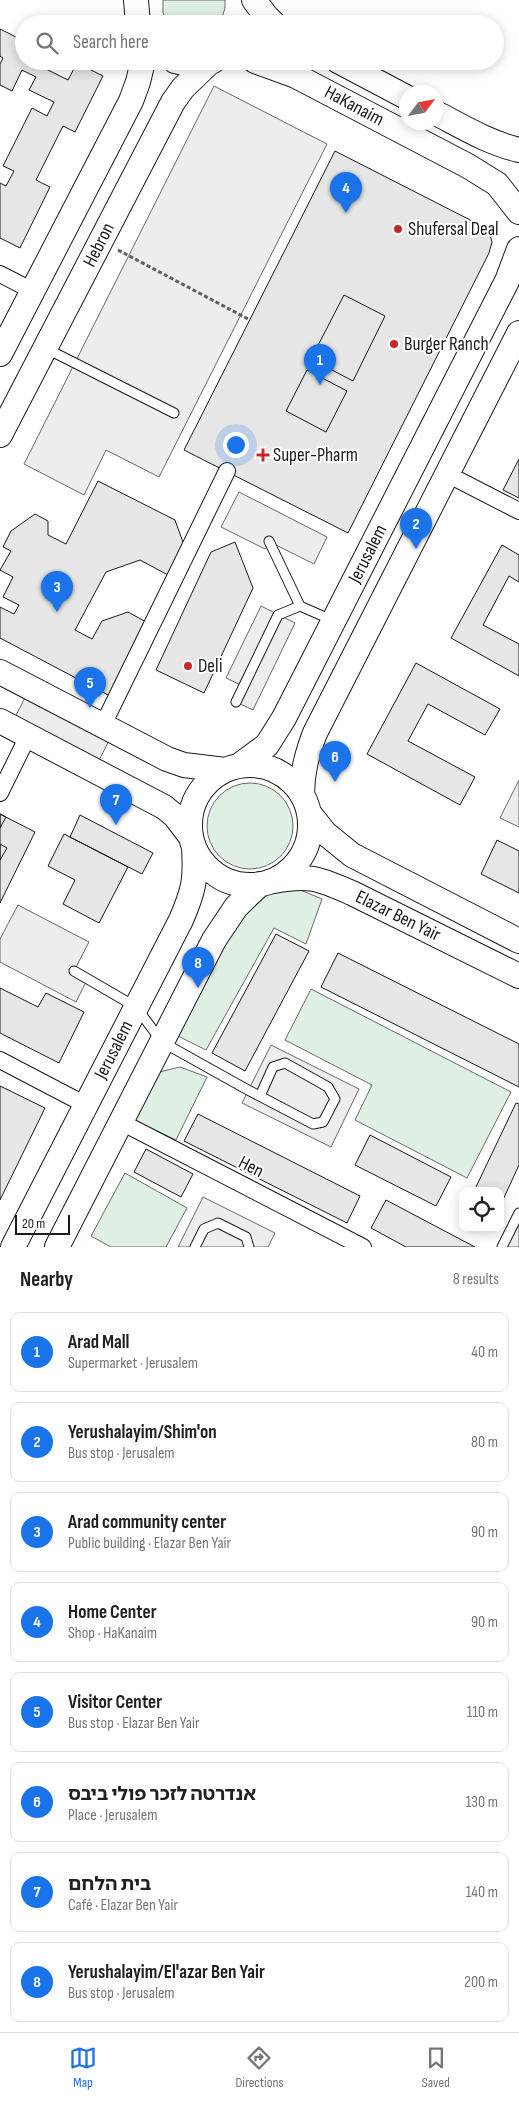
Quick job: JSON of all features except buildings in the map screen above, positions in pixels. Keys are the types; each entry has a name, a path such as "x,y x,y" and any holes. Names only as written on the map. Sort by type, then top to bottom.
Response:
{"street":[{"path":"251,15 253,0"},
{"path":"253,0 265,15"},
{"name":"Hebron","path":"0,354 131,101 141,70"},
{"name":"Hebron","path":"0,436 173,102 183,88 202,70"},
{"name":"HaKanaim","path":"280,70 296,76 468,166 497,184 519,212"},
{"name":"HaKanaim","path":"355,70 399,94"},
{"path":"444,117 484,138 519,150"},
{"path":"519,196 519,203"},
{"name":"Jerusalem","path":"232,768 266,745 274,735 507,281 519,249"},
{"path":"0,274 33,291"},
{"name":"Jerusalem","path":"306,804 302,776 306,754 315,733 519,333"},
{"path":"102,725 227,471"},
{"path":"447,474 519,511"},
{"path":"0,672 167,759 184,765 232,768"},
{"path":"0,721 164,807 175,816 193,842 203,862 216,875 237,884 266,883 290,870 303,854 310,834 306,804 289,778 271,768 250,764 232,768 210,780 194,801 190,819 193,842"},
{"path":"0,793 28,736"},
{"name":"Elazar Ben Yair","path":"306,804 325,833 352,855 519,940"},
{"name":"Jerusalem","path":"13,1247 190,898 195,880 193,842"},
{"name":"Elazar Ben Yair","path":"266,883 303,876 324,881 519,976"},
{"name":"Jerusalem","path":"61,1243 218,933 236,907 266,883"},
{"path":"0,1060 86,1105"},
{"name":"Hen","path":"121,1122 363,1247"}],"lane":[{"path":"45,348 174,413"},
{"path":"269,541 300,606 334,621"},
{"path":"236,702 278,615 300,606"},
{"path":"74,971 136,1007 162,1042 260,1096 313,1124 323,1122 335,1099 328,1087 285,1063 273,1067 260,1096"},
{"path":"502,1247 519,1213"},
{"path":"195,1247 204,1228 218,1223 246,1237 249,1247"}],"path":[{"path":"101,241 250,320"}],"green space":[{"path":"163,0 225,0 223,15 164,15"},
{"path":"250,783 267,786 281,795 290,809 293,826 290,843 281,857 267,866 250,869 233,866 219,857 210,843 207,826 210,809 219,795 233,786"},
{"path":"298,889 322,899 306,944 274,928 206,1050 176,1035 239,916 258,897 278,890"},
{"path":"311,989 511,1092 467,1178 355,1120 372,1085 285,1040"},
{"path":"180,1067 207,1077 176,1140 130,1118 151,1074"},
{"path":"125,1173 187,1208 166,1247 111,1247 91,1236"}],"shaded area":[{"path":"214,86 327,144 159,477 106,450 84,495 24,464"},
{"path":"239,492 327,537 314,564 270,542 265,549 221,527"},
{"path":"261,606 295,623 253,710 236,702 243,686 226,678"},
{"path":"30,688 114,731 94,770 10,727"},
{"path":"519,780 519,827 500,818"},
{"path":"18,905 89,942 74,971 88,978 76,1002 0,962 0,939"},
{"path":"271,1045 359,1089 331,1147 242,1103"},
{"path":"203,1197 275,1233 268,1247 178,1247"},
{"path":"519,1213 519,1247 502,1247"}],"place":[{"name":"Home Center","path":"346,213"},
{"name":"Shufersal Deal","path":"398,229"},
{"name":"Burger Ranch","path":"394,344"},
{"name":"Arad Mall","path":"320,385"},
{"name":"Super-Pharm","path":"263,455"},
{"name":"Yerushalayim/Shim'on","path":"416,549"},
{"name":"Arad community center","path":"57,612"},
{"name":"Deli","path":"188,666"},
{"name":"Visitor Center","path":"90,708"},
{"name":"אנדרטה לזכר פולי ביבס","path":"335,782"},
{"name":"בית הלחם","path":"116,825"},
{"name":"Yerushalayim/El'azar Ben Yair","path":"198,988"}]}
